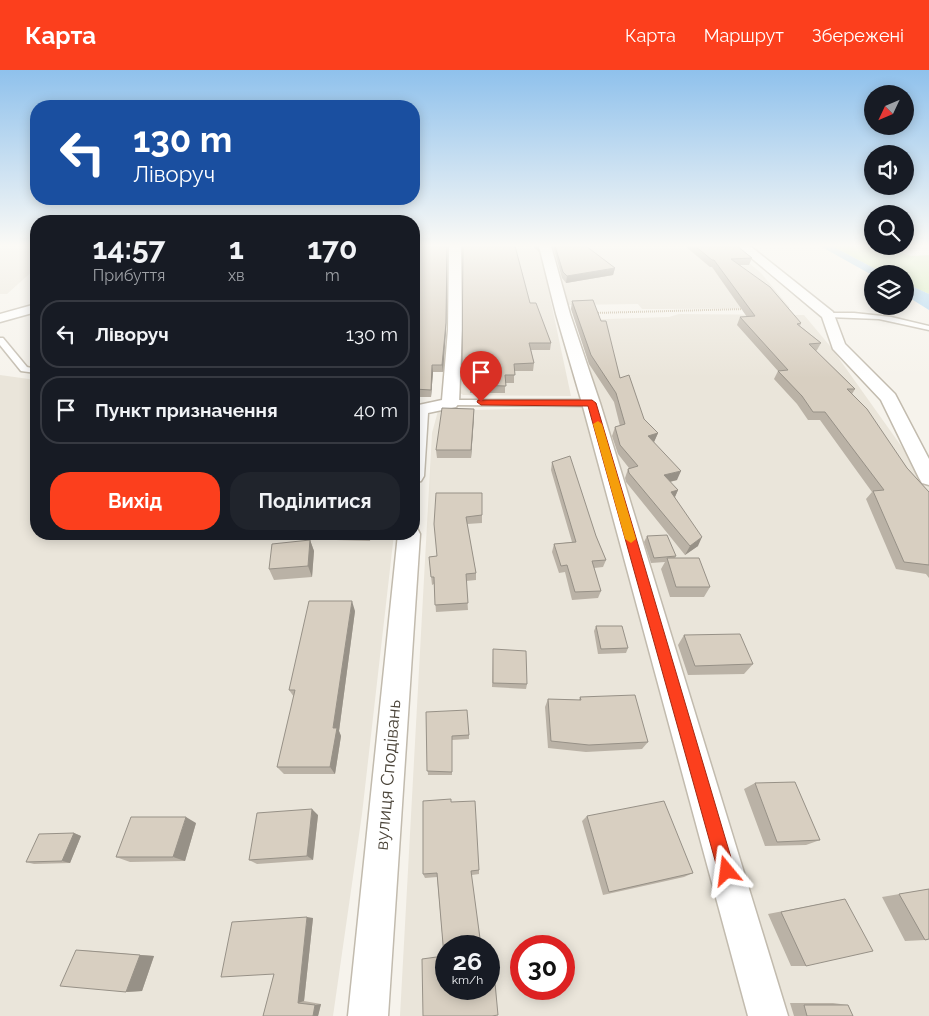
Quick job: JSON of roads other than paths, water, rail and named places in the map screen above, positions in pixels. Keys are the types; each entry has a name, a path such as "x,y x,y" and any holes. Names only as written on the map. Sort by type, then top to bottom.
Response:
{"street":[{"path":"420,409 450,403 455,330 455,290"},
{"path":"557,290 592,403 768,1016"},
{"path":"797,290 828,315 838,346 889,398 929,478"},
{"path":"0,318 30,310"},
{"name":"вулиця Сподівань","path":"368,1016 408,540"}],"lane":[{"path":"828,315 856,314 884,317 929,328"},
{"path":"0,340 24,369 30,370"},
{"path":"450,403 592,403"}],"water":[{"path":"914,290 921,290 929,294 929,310 914,301"}]}
